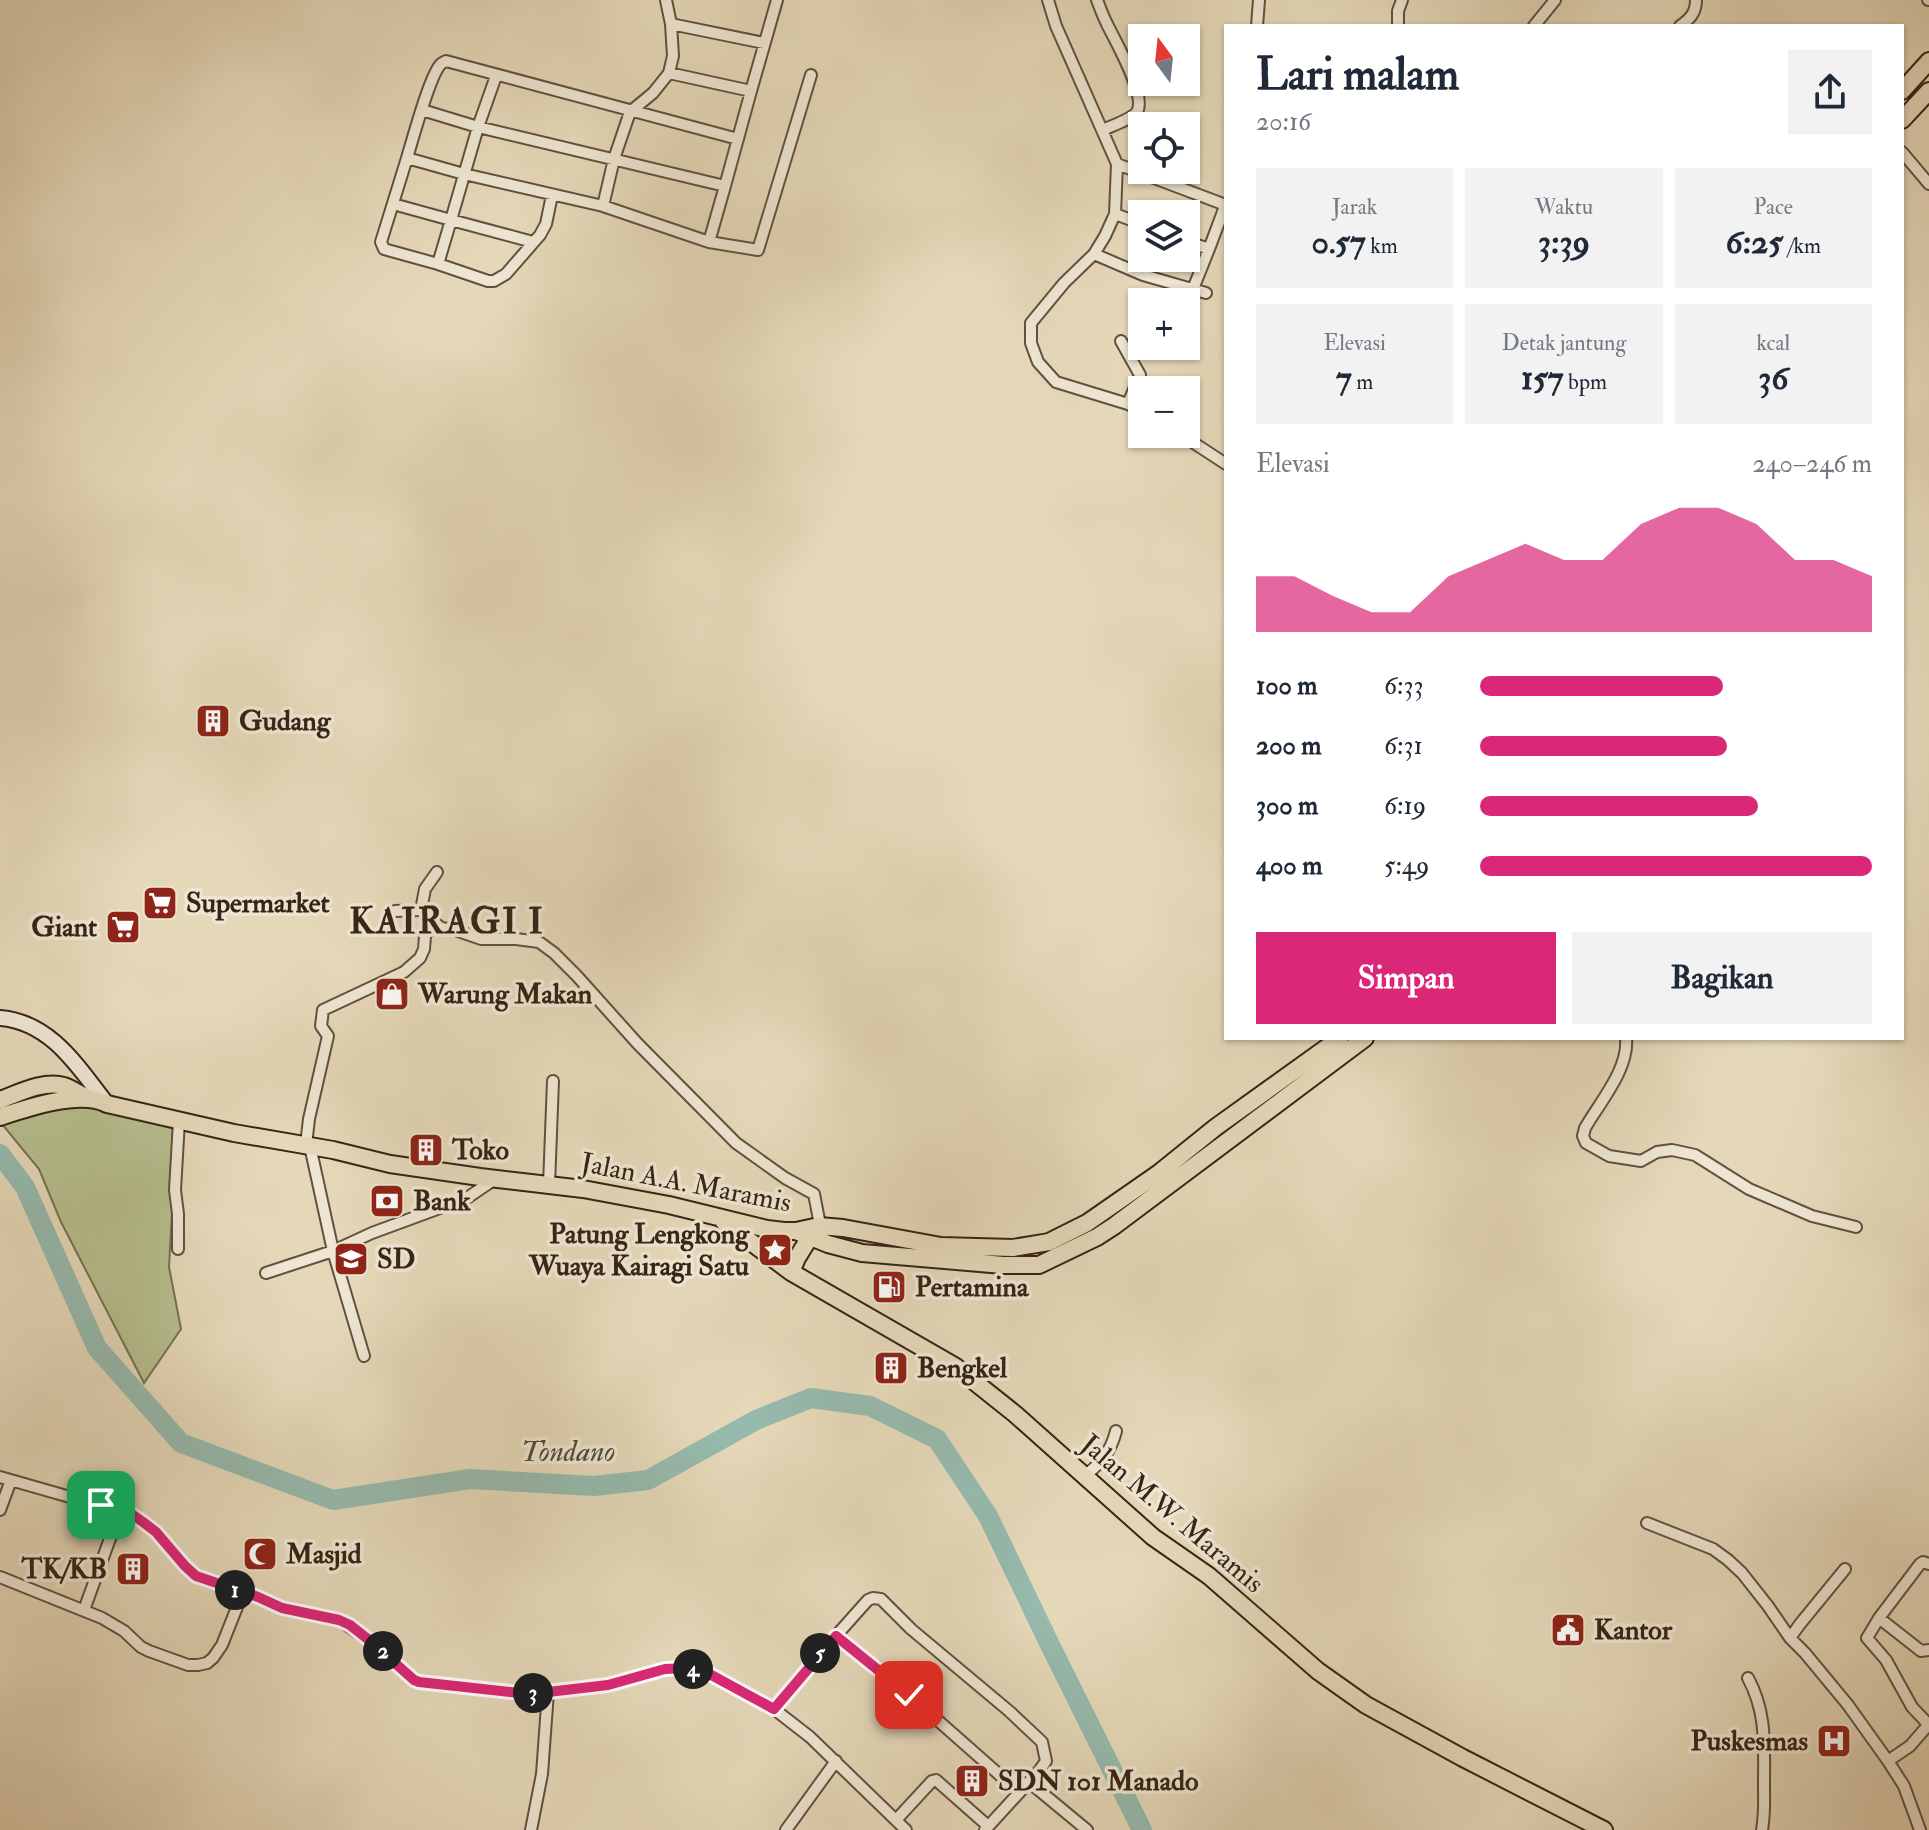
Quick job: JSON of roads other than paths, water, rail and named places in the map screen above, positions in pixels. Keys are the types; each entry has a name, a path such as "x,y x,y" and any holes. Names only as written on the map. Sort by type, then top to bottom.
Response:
{"highway":[{"path":"1904,89 1929,61"},
{"path":"1904,118 1929,91"},
{"name":"Jalan A.A. Maramis","path":"27,1099 100,1100 179,1121 401,1167 629,1197 767,1229 808,1231 843,1228 952,1247 1013,1248 1049,1242 1163,1180 1216,1127 1337,1040"},
{"path":"791,1272 808,1231 828,1244 879,1255 1039,1265 1097,1237 1163,1180 1201,1159 1362,1040"},
{"path":"0,1100 27,1099"},
{"path":"0,1117 27,1099"},
{"name":"Jalan M.W. Maramis","path":"720,1219 791,1272 956,1367 1015,1414 1153,1537 1209,1576 1318,1671 1366,1705 1604,1830"}],"main road":[{"path":"0,1018 29,1023 47,1035 107,1104"}],"street":[{"path":"603,206 614,159 630,112 653,93 669,73 673,56 666,0"},
{"path":"709,242 777,0"},
{"path":"1048,0 1079,81 1117,164 1115,214 1094,254 1064,283 1031,323 1031,343 1038,362 1056,382 1128,404"},
{"path":"1097,0 1125,58 1139,105 1133,117 1103,130"},
{"path":"1257,24 1259,0"},
{"path":"1398,24 1402,0"},
{"path":"1536,24 1555,0"},
{"path":"1683,24 1695,12 1696,0"},
{"path":"671,24 764,43"},
{"path":"552,195 546,224 540,235 506,274 494,281 384,249 381,242 422,110 439,65 443,62 738,139"},
{"path":"669,73 751,91"},
{"path":"407,158 603,206 709,242 758,250 811,75"},
{"path":"438,264 496,76"},
{"path":"422,110 478,127 725,186"},
{"path":"1904,154 1929,184"},
{"path":"1117,164 1223,204 1224,209 1193,288"},
{"path":"393,204 533,242"},
{"path":"1115,214 1128,219"},
{"path":"1200,246 1209,249"},
{"path":"1094,254 1143,275 1189,288"},
{"path":"1200,291 1206,293"},
{"path":"1121,341 1140,376"},
{"path":"1200,447 1224,463"},
{"path":"421,910 425,889 437,872"},
{"path":"395,911 421,910 441,928 481,939 539,942 554,953 736,1143 785,1178 814,1194 816,1201 808,1231"},
{"path":"364,1356 333,1251 308,1146 309,1119 328,1036 321,1026 323,1010 404,972 420,958 425,936 433,921"},
{"path":"1626,1040 1622,1067 1585,1128 1583,1136 1586,1143 1609,1156 1631,1160 1641,1161 1668,1150 1695,1155 1749,1189 1812,1216 1856,1227"},
{"path":"549,1185 553,1081"},
{"path":"178,1249 175,1190 179,1121"},
{"path":"266,1273 333,1251 467,1198 495,1179"},
{"path":"1084,1476 1103,1460 1113,1446 1116,1431"},
{"path":"0,1510 5,1478 133,1515 156,1532 196,1576 282,1608 350,1625 419,1682 520,1693 548,1692 608,1685 665,1669 704,1671 774,1709 810,1737 906,1830"},
{"path":"84,1610 120,1511"},
{"path":"1647,1523 1713,1549 1755,1588 1790,1638 1848,1705 1888,1761 1904,1786 1920,1830"},
{"path":"1888,1761 1910,1746 1929,1724 1912,1707 1886,1660 1867,1638 1920,1564 1929,1564"},
{"path":"1790,1638 1845,1569"},
{"path":"0,1577 84,1610 124,1631 141,1647 188,1665 207,1663 213,1658 222,1645 243,1592"},
{"path":"774,1709 868,1600 873,1598 881,1599 911,1629 1042,1742 1046,1761 986,1828 936,1780 896,1820"},
{"path":"1879,1618 1921,1651 1929,1650"},
{"path":"836,1636 909,1695 1019,1792"},
{"path":"1748,1678 1759,1700 1764,1737 1765,1811 1762,1830"},
{"path":"531,1830 542,1774 548,1692"},
{"path":"786,1830 836,1761"},
{"path":"1029,1782 1087,1830"}],"waterway":[{"name":"Tondano","path":"0,1154 25,1187 97,1348 181,1443 333,1500 470,1479 594,1486 648,1480 756,1420 811,1398 870,1406 937,1439 988,1516 1142,1830"}],"place":[{"name":"Gudang","path":"213,721"},
{"name":"Supermarket","path":"160,903"},
{"name":"Giant","path":"123,927"},
{"name":"Warung Makan","path":"392,994"},
{"name":"Toko","path":"426,1150"},
{"name":"Bank","path":"387,1201"},
{"name":"Patung Lengkong Wuaya Kairagi Satu","path":"775,1250"},
{"name":"SD","path":"351,1259"},
{"name":"Pertamina","path":"889,1287"},
{"name":"Bengkel","path":"891,1368"},
{"name":"Masjid","path":"260,1554"},
{"name":"TK/KB","path":"133,1569"},
{"name":"Kantor","path":"1568,1630"},
{"name":"Puskesmas","path":"1834,1741"},
{"name":"SDN 101 Manado","path":"972,1781"}],"district":[{"name":"KAIRAGI I","path":"447,921"}]}
